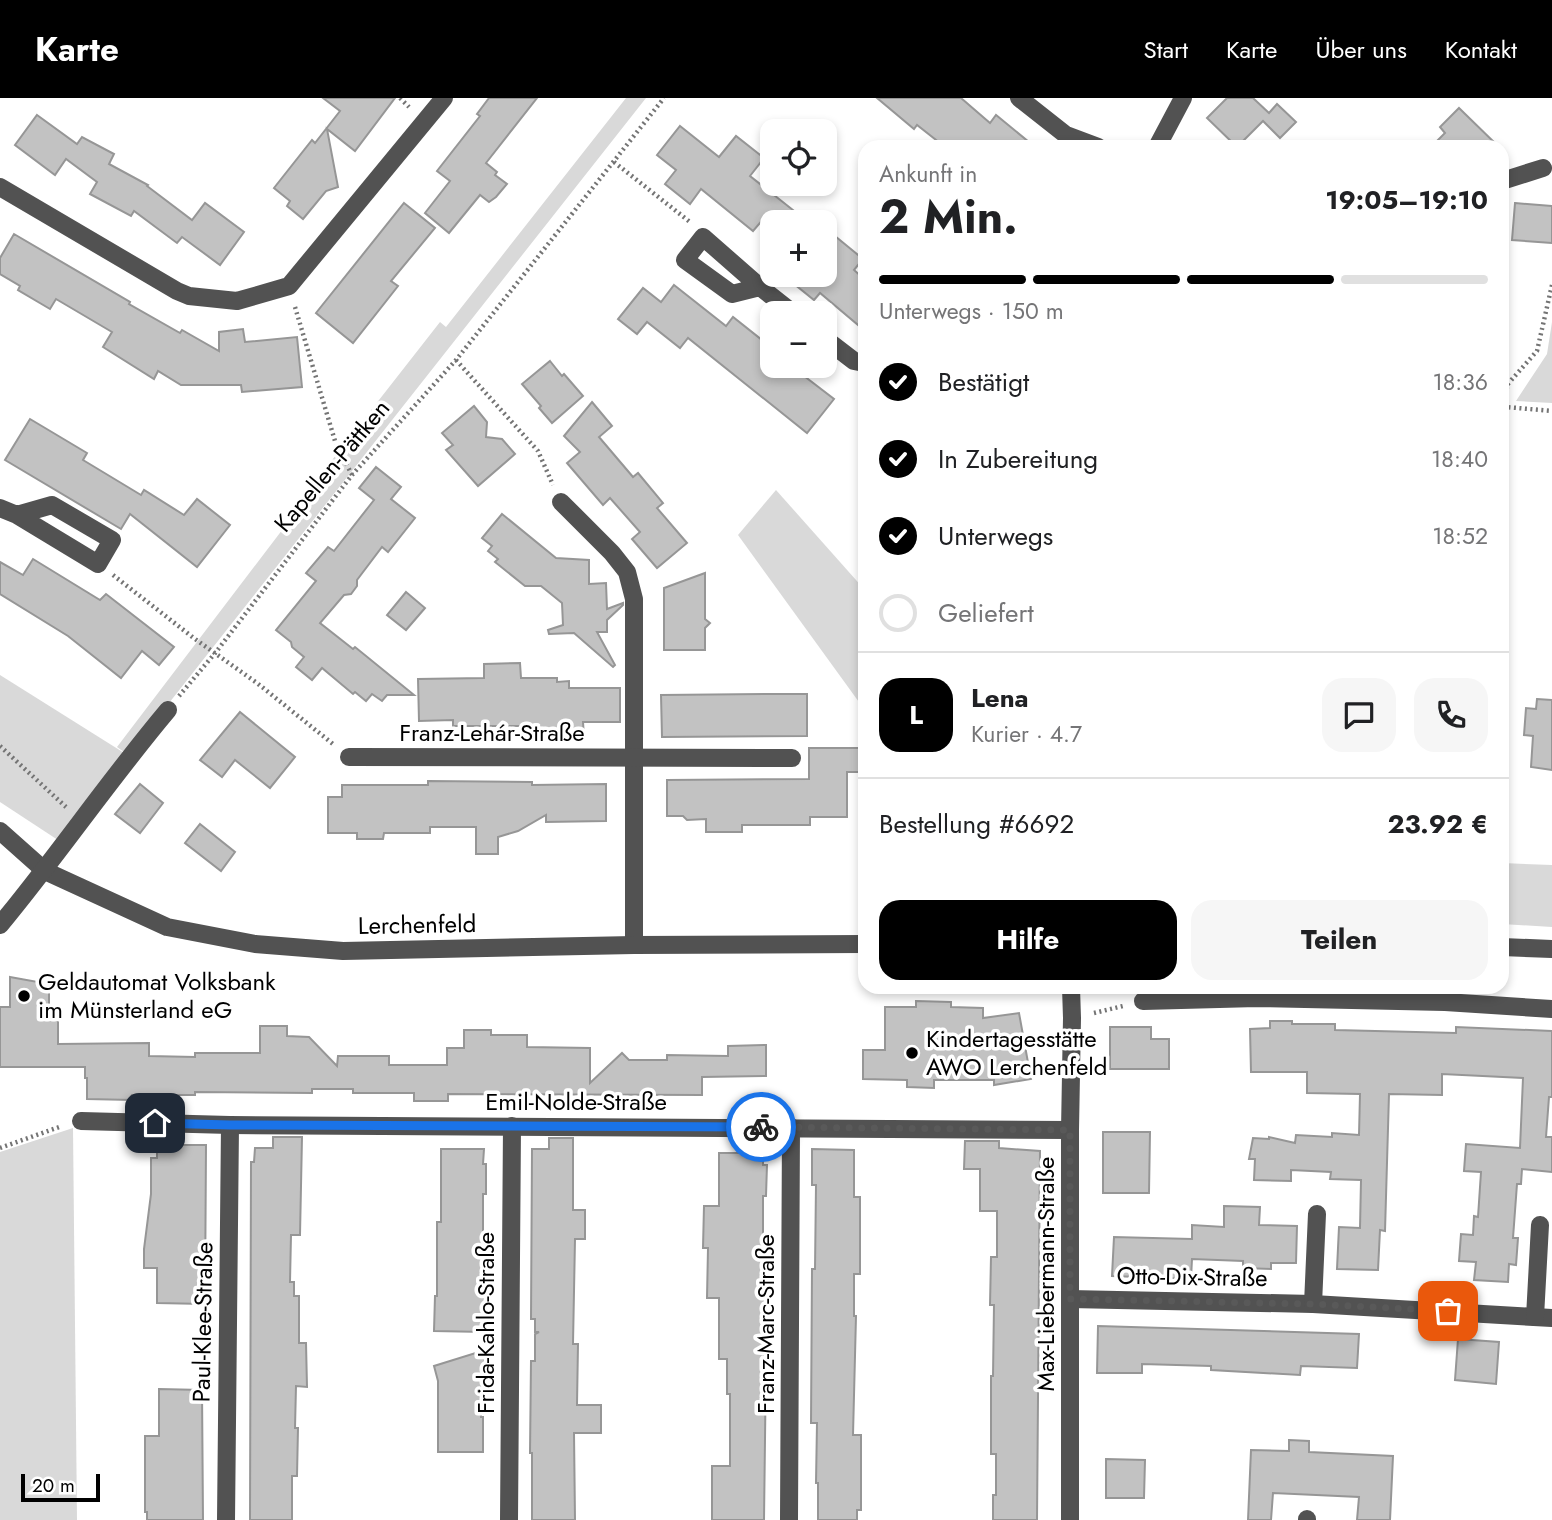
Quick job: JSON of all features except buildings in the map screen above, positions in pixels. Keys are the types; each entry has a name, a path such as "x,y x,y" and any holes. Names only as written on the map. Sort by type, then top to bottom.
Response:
{"street":[{"path":"0,187 189,296 237,301 289,286 444,98"},
{"path":"1019,98 1066,135 1079,140"},
{"path":"1161,140 1183,98"},
{"path":"1509,179 1543,168"},
{"path":"760,287 732,293 685,260 703,237 778,301"},
{"path":"837,348 858,362"},
{"path":"561,502 612,553 627,572 634,599 634,945"},
{"path":"52,505 112,540 98,564 8,511 52,505"},
{"path":"0,925 45,871 129,756 168,710"},
{"name":"Franz-Lehár-Straße","path":"349,757 792,758"},
{"name":"Lerchenfeld","path":"0,831 45,871 167,927 255,944 344,951 858,944"},
{"path":"1509,947 1552,949"},
{"name":"Max-Liebermann-Straße","path":"1070,1520 1071,994"},
{"path":"1143,1002 1240,994"},
{"path":"1273,994 1552,1009"},
{"name":"Emil-Nolde-Straße","path":"81,1121 230,1125 1070,1130"},
{"name":"Paul-Klee-Straße","path":"226,1520 230,1125"},
{"name":"Frida-Kahlo-Straße","path":"509,1520 512,1126"},
{"name":"Franz-Marc-Straße","path":"789,1520 791,1127"},
{"path":"1313,1304 1317,1214"},
{"name":"Otto-Dix-Straße","path":"1070,1299 1313,1304 1544,1318 1540,1225"}],"path":[{"name":"Kapellen-Pättken","path":"168,710 352,475 456,360 664,98"},
{"path":"614,162 690,222 703,237"},
{"path":"289,286 335,441 352,475"},
{"path":"1509,383 1537,351 1552,286"},
{"path":"456,360 538,451 561,502"},
{"path":"1509,407 1552,411"},
{"path":"98,564 195,639 257,682 349,757"},
{"path":"0,746 80,820"},
{"path":"1072,1018 1143,1002"},
{"path":"0,1148 81,1121"}],"shaded area":[{"path":"626,98 646,98 128,755 117,747 292,517 300,501 440,322 446,327"},
{"path":"1552,322 1552,403 1516,401 1547,354"},
{"path":"776,490 858,582 858,701 738,535"},
{"path":"0,675 129,756 64,844 0,802"},
{"path":"1509,863 1552,865 1552,927 1509,924"},
{"path":"73,1128 77,1520 0,1520 0,1152"}],"way so far":[{"path":"761,1127 1070,1130 1070,1299 1313,1304 1448,1311"}],"place":[{"name":"Geldautomat Volksbank im Münsterland eG","path":"24,996"},
{"name":"Kindertagesstätte AWO Lerchenfeld","path":"912,1053"}],"route":[{"path":"155,1123 761,1127"}]}
